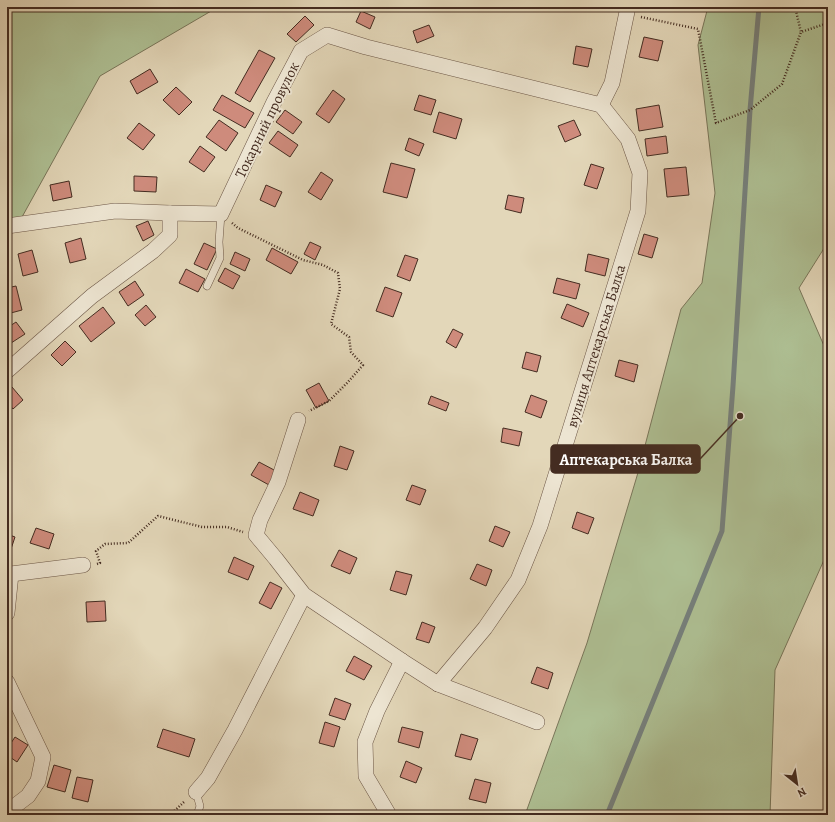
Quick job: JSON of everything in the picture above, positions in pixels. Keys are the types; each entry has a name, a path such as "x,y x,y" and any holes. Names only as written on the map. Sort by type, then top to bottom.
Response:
{"street":[{"path":"601,105 612,83 627,10"},
{"name":"Токарний провулок","path":"221,214 274,102 301,51 327,35 366,47 601,105"},
{"name":"вулиця Аптекарська Балка","path":"438,684 485,628 518,580 540,526 638,211 640,173 628,139 601,105"},
{"path":"7,226 115,211 170,214 221,214"},
{"path":"7,371 92,296 153,251 170,235 170,214"},
{"path":"298,420 278,482 260,520 256,535 304,595 402,661 438,684 537,722"},
{"path":"7,613 9,574 83,565"},
{"path":"196,792 208,778 235,730 304,595"},
{"path":"389,815 366,776 365,742 377,711 402,661"},
{"path":"7,682 44,757 38,781 28,796 7,812"}],"lane":[{"path":"207,286 220,258 219,242 221,214"},
{"path":"196,792 200,806 197,815"}],"path":[{"path":"627,10 698,29 716,123 750,110 782,84 801,32 795,7"},
{"path":"801,32 828,23"},
{"path":"221,214 238,228 273,246 303,260 323,265 338,273 340,289 331,324 350,337 351,352 363,365 329,401 310,410 298,420"},
{"path":"83,565 100,563 96,551 105,544 128,543 158,516 202,527 227,528 256,535"},
{"path":"170,815 196,792"}],"green space":[{"path":"7,7 218,7 100,76 22,217 7,219"},
{"path":"708,7 828,7 828,242 799,288 828,355 828,551 775,670 770,815 525,815 587,643 637,476 681,309 702,283 715,193 698,45"}],"building":[{"path":"361,11 375,17 370,29 356,22"},
{"path":"305,16 314,25 296,42 287,34"},
{"path":"429,25 434,36 417,43 413,31"},
{"path":"644,37 663,41 658,61 639,57"},
{"path":"576,46 592,49 588,67 573,64"},
{"path":"259,50 275,58 250,102 235,93"},
{"path":"150,69 158,82 137,94 130,81"},
{"path":"176,87 192,102 179,115 163,100"},
{"path":"333,90 345,99 329,123 316,114"},
{"path":"222,95 254,113 245,128 213,110"},
{"path":"419,95 436,100 431,115 414,110"},
{"path":"659,105 663,127 639,131 636,109"},
{"path":"285,110 302,122 293,134 276,122"},
{"path":"439,112 462,119 456,139 433,132"},
{"path":"219,120 238,133 226,151 206,137"},
{"path":"574,120 581,135 565,142 558,126"},
{"path":"139,123 155,135 143,150 127,138"},
{"path":"278,131 298,145 290,157 269,143"},
{"path":"666,136 668,153 647,156 645,139"},
{"path":"409,138 424,144 419,156 405,150"},
{"path":"200,146 215,157 204,172 189,162"},
{"path":"391,163 415,169 407,198 383,192"},
{"path":"591,164 604,168 597,189 584,185"},
{"path":"686,167 689,195 667,197 664,169"},
{"path":"321,172 333,180 321,200 308,192"},
{"path":"134,176 157,177 156,192 134,191"},
{"path":"69,181 72,197 53,201 50,185"},
{"path":"266,185 282,192 275,207 260,200"},
{"path":"508,195 524,198 521,213 505,209"},
{"path":"148,221 154,235 143,241 136,226"},
{"path":"644,234 658,238 652,258 638,254"},
{"path":"81,238 86,259 70,263 65,243"},
{"path":"310,242 321,247 315,260 304,254"},
{"path":"204,243 217,249 207,270 194,264"},
{"path":"272,248 298,262 291,274 266,260"},
{"path":"32,250 38,272 23,276 18,254"},
{"path":"235,252 250,259 245,271 230,264"},
{"path":"588,254 609,259 605,276 585,271"},
{"path":"405,255 418,259 410,281 397,276"},
{"path":"225,268 240,276 233,289 218,281"},
{"path":"186,269 205,279 198,292 179,283"},
{"path":"557,278 580,284 576,299 553,293"},
{"path":"135,281 144,295 128,306 119,292"},
{"path":"16,286 22,310 7,314 7,288"},
{"path":"385,287 402,293 393,317 376,311"},
{"path":"567,304 589,313 583,327 561,318"},
{"path":"146,305 156,317 145,326 135,315"},
{"path":"103,307 115,323 91,342 79,326"},
{"path":"16,322 25,334 8,345 7,328"},
{"path":"453,329 463,334 456,348 446,342"},
{"path":"65,341 76,352 62,366 51,355"},
{"path":"526,352 541,356 537,372 522,368"},
{"path":"619,360 638,365 634,382 615,376"},
{"path":"319,383 329,401 316,408 306,390"},
{"path":"12,387 23,400 13,409 7,402 7,392"},
{"path":"531,395 547,401 541,418 525,412"},
{"path":"431,396 449,403 446,411 428,404"},
{"path":"503,428 522,432 519,446 501,442"},
{"path":"340,446 354,451 347,470 334,466"},
{"path":"259,462 276,471 269,485 251,475"},
{"path":"412,485 426,490 420,505 406,500"},
{"path":"300,492 319,500 313,516 293,509"},
{"path":"577,512 594,518 588,534 572,528"},
{"path":"495,526 510,532 503,547 489,541"},
{"path":"36,528 54,534 49,549 30,543"},
{"path":"7,534 15,537 10,552 7,551"},
{"path":"339,550 357,558 350,574 331,566"},
{"path":"234,557 254,566 248,580 228,572"},
{"path":"477,564 492,570 486,586 470,579"},
{"path":"396,571 412,575 406,595 390,590"},
{"path":"270,582 282,588 271,609 259,603"},
{"path":"105,601 106,621 87,622 86,602"},
{"path":"422,622 435,627 429,643 416,639"},
{"path":"354,656 372,666 364,680 346,671"},
{"path":"537,667 553,673 548,689 531,683"},
{"path":"335,698 351,704 345,720 329,715"},
{"path":"325,722 340,727 334,747 319,743"},
{"path":"402,727 423,732 419,748 398,742"},
{"path":"163,729 195,739 189,757 157,747"},
{"path":"461,734 478,739 471,760 455,756"},
{"path":"15,737 28,745 17,762 7,755 7,749"},
{"path":"406,761 422,768 416,783 400,777"},
{"path":"54,765 71,770 65,792 47,787"},
{"path":"77,777 93,780 88,802 72,798"},
{"path":"475,779 491,783 486,803 469,799"}],"waterway":[{"path":"607,815 722,531 733,386 750,110 759,7"}],"place":[{"name":"Аптекарська Балка","path":"740,416"}]}
